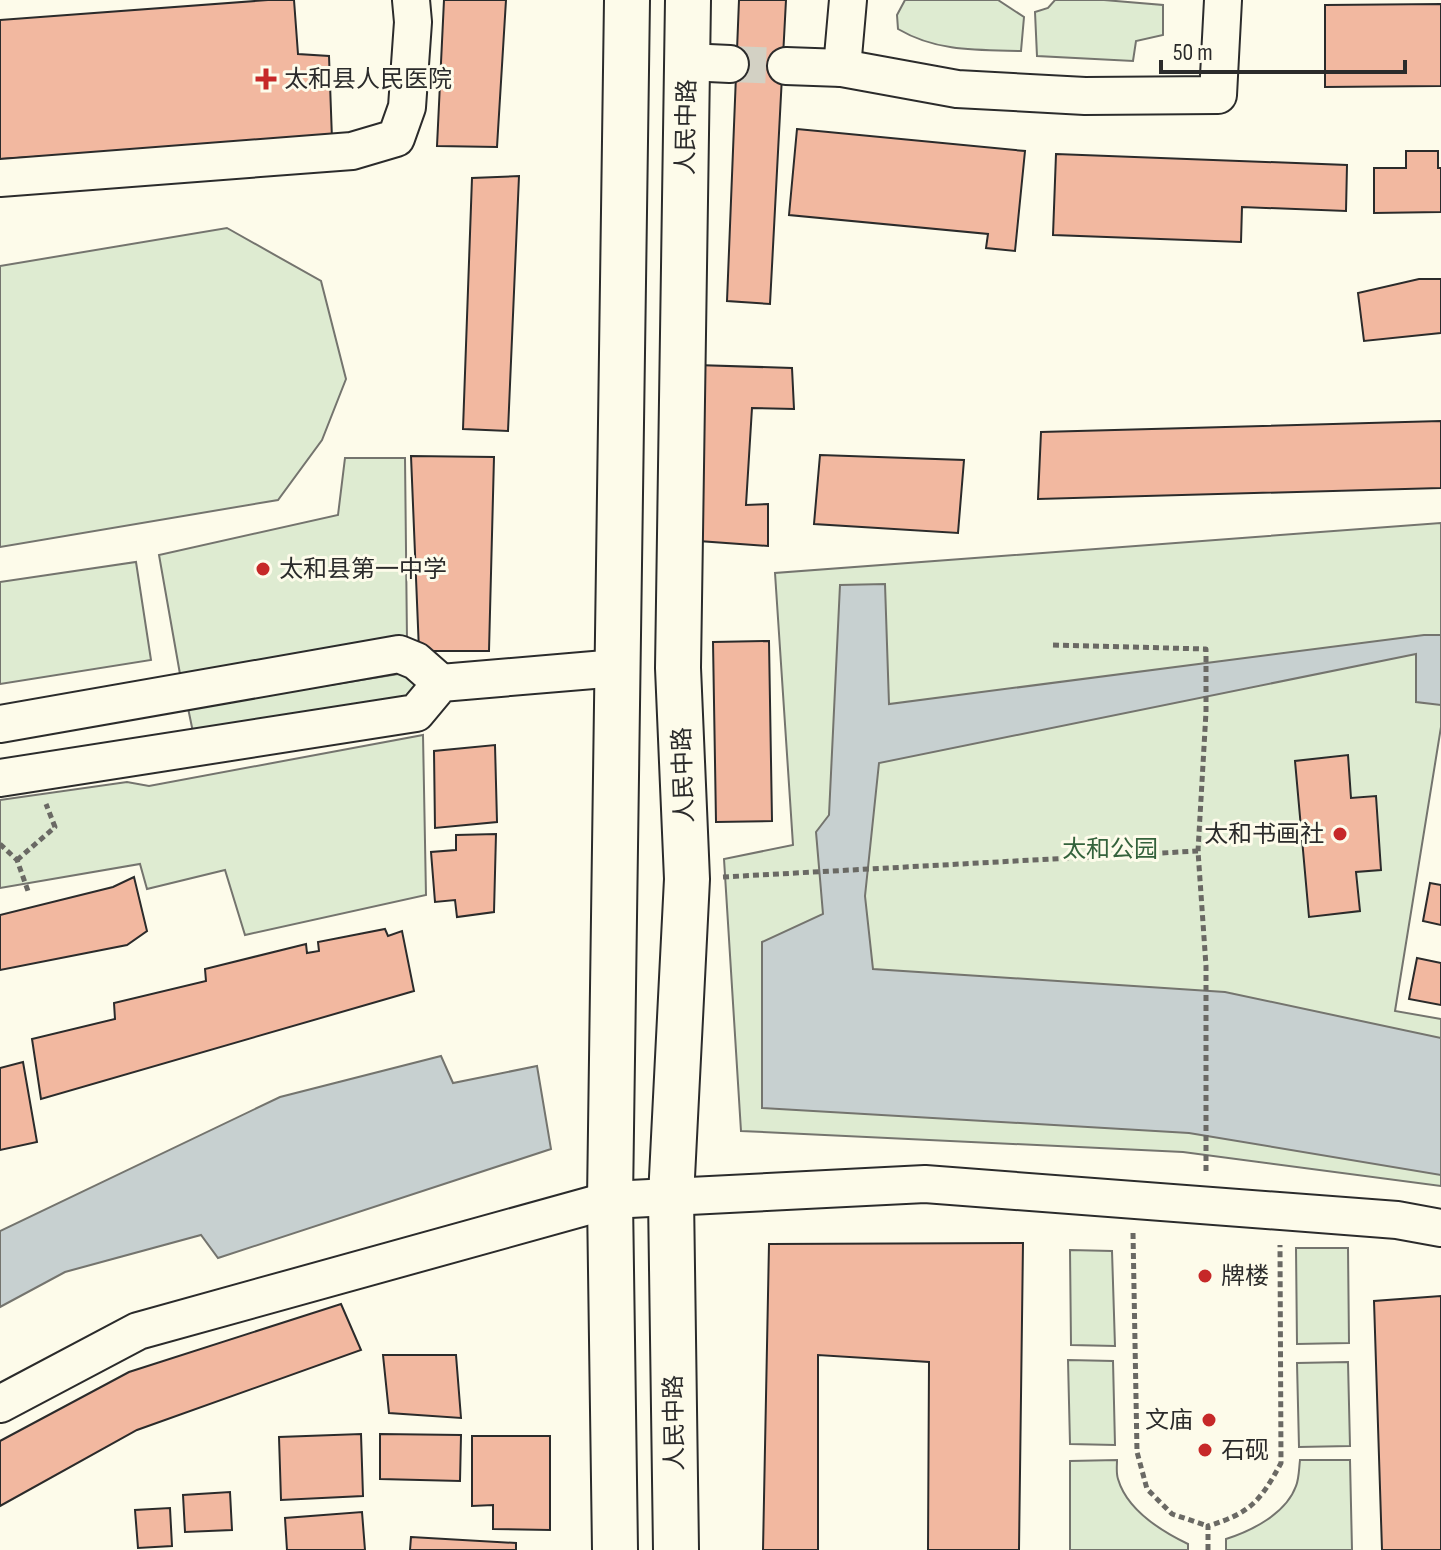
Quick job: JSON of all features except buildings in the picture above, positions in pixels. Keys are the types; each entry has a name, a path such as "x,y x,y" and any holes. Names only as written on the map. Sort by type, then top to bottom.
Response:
{"main road":[{"path":"615,1550 610,1200 627,0"},
{"name":"人民中路","path":"676,1550 671,1197 687,879 678,668 688,0"}],"street":[{"path":"0,178 352,151 396,138 407,107 413,22 411,0"},
{"path":"842,68 848,0"},
{"path":"786,66 842,68 957,89 1085,96 1218,95 1223,0"},
{"path":"687,62 730,64"},
{"path":"0,724 399,654 416,661 441,683"},
{"path":"17,776 416,713 441,683 617,668"},
{"path":"0,1404 138,1331 610,1200 925,1184 1397,1220 1441,1228"}],"path":[{"path":"1053,645 1206,649 1206,712 1198,851 1206,966 1206,1161"},
{"path":"17,776 55,827 17,860"},
{"path":"0,844 17,860 28,891"},
{"path":"797,874 1198,851"},
{"path":"1132,1200 1137,1452 1147,1489 1172,1514 1208,1526 1237,1517 1264,1494 1281,1463 1280,1211"},
{"path":"1208,1526 1208,1550"}],"green space":[{"path":"905,0 998,0 1024,17 1021,51 958,48 913,37 898,29 897,15"},
{"path":"1055,0 1163,5 1163,35 1136,41 1133,61 1037,56 1035,12 1048,8"},
{"path":"227,228 321,281 346,379 322,440 278,500 0,547 0,266"},
{"path":"345,458 405,458 407,640 180,674 159,555 338,515"},
{"name":"太和公园","path":"1441,523 1441,727 1395,1011 1441,1019 1441,1186 1183,1152 741,1131 724,859 793,845 775,573"},
{"path":"136,562 151,660 0,684 0,582"},
{"path":"417,671 421,698 194,737 188,708"},
{"path":"423,735 426,895 245,935 225,870 147,889 140,864 0,888 0,800 127,782 149,786"},
{"path":"1296,1248 1348,1248 1349,1343 1297,1344"},
{"path":"1070,1250 1112,1251 1115,1346 1071,1345"},
{"path":"1068,1360 1113,1361 1115,1445 1070,1444"},
{"path":"1348,1362 1350,1446 1299,1447 1297,1363"},
{"path":"1117,1460 1118,1479 1129,1500 1156,1526 1188,1544 1188,1550 1070,1550 1070,1461"},
{"path":"1300,1460 1350,1460 1352,1550 1226,1550 1226,1539 1256,1526 1284,1505 1297,1483"}],"shaded area":[{"path":"885,584 889,704 1441,635 1441,705 1416,702 1416,654 879,763 865,896 873,969 1225,992 1441,1038 1441,1175 1189,1133 762,1108 762,942 823,914 816,832 829,815 840,585"},
{"path":"441,1056 453,1083 537,1066 551,1149 218,1258 201,1235 65,1272 0,1307 0,1231 280,1097"}],"tunnel":[{"path":"730,64 786,66"}],"place":[{"name":"太和县人民医院","path":"266,79"},
{"name":"太和县第一中学","path":"263,569"},
{"name":"太和书画社","path":"1340,834"},
{"name":"牌楼","path":"1205,1276"},
{"name":"文庙","path":"1209,1420"},
{"name":"石砚","path":"1205,1450"}]}
